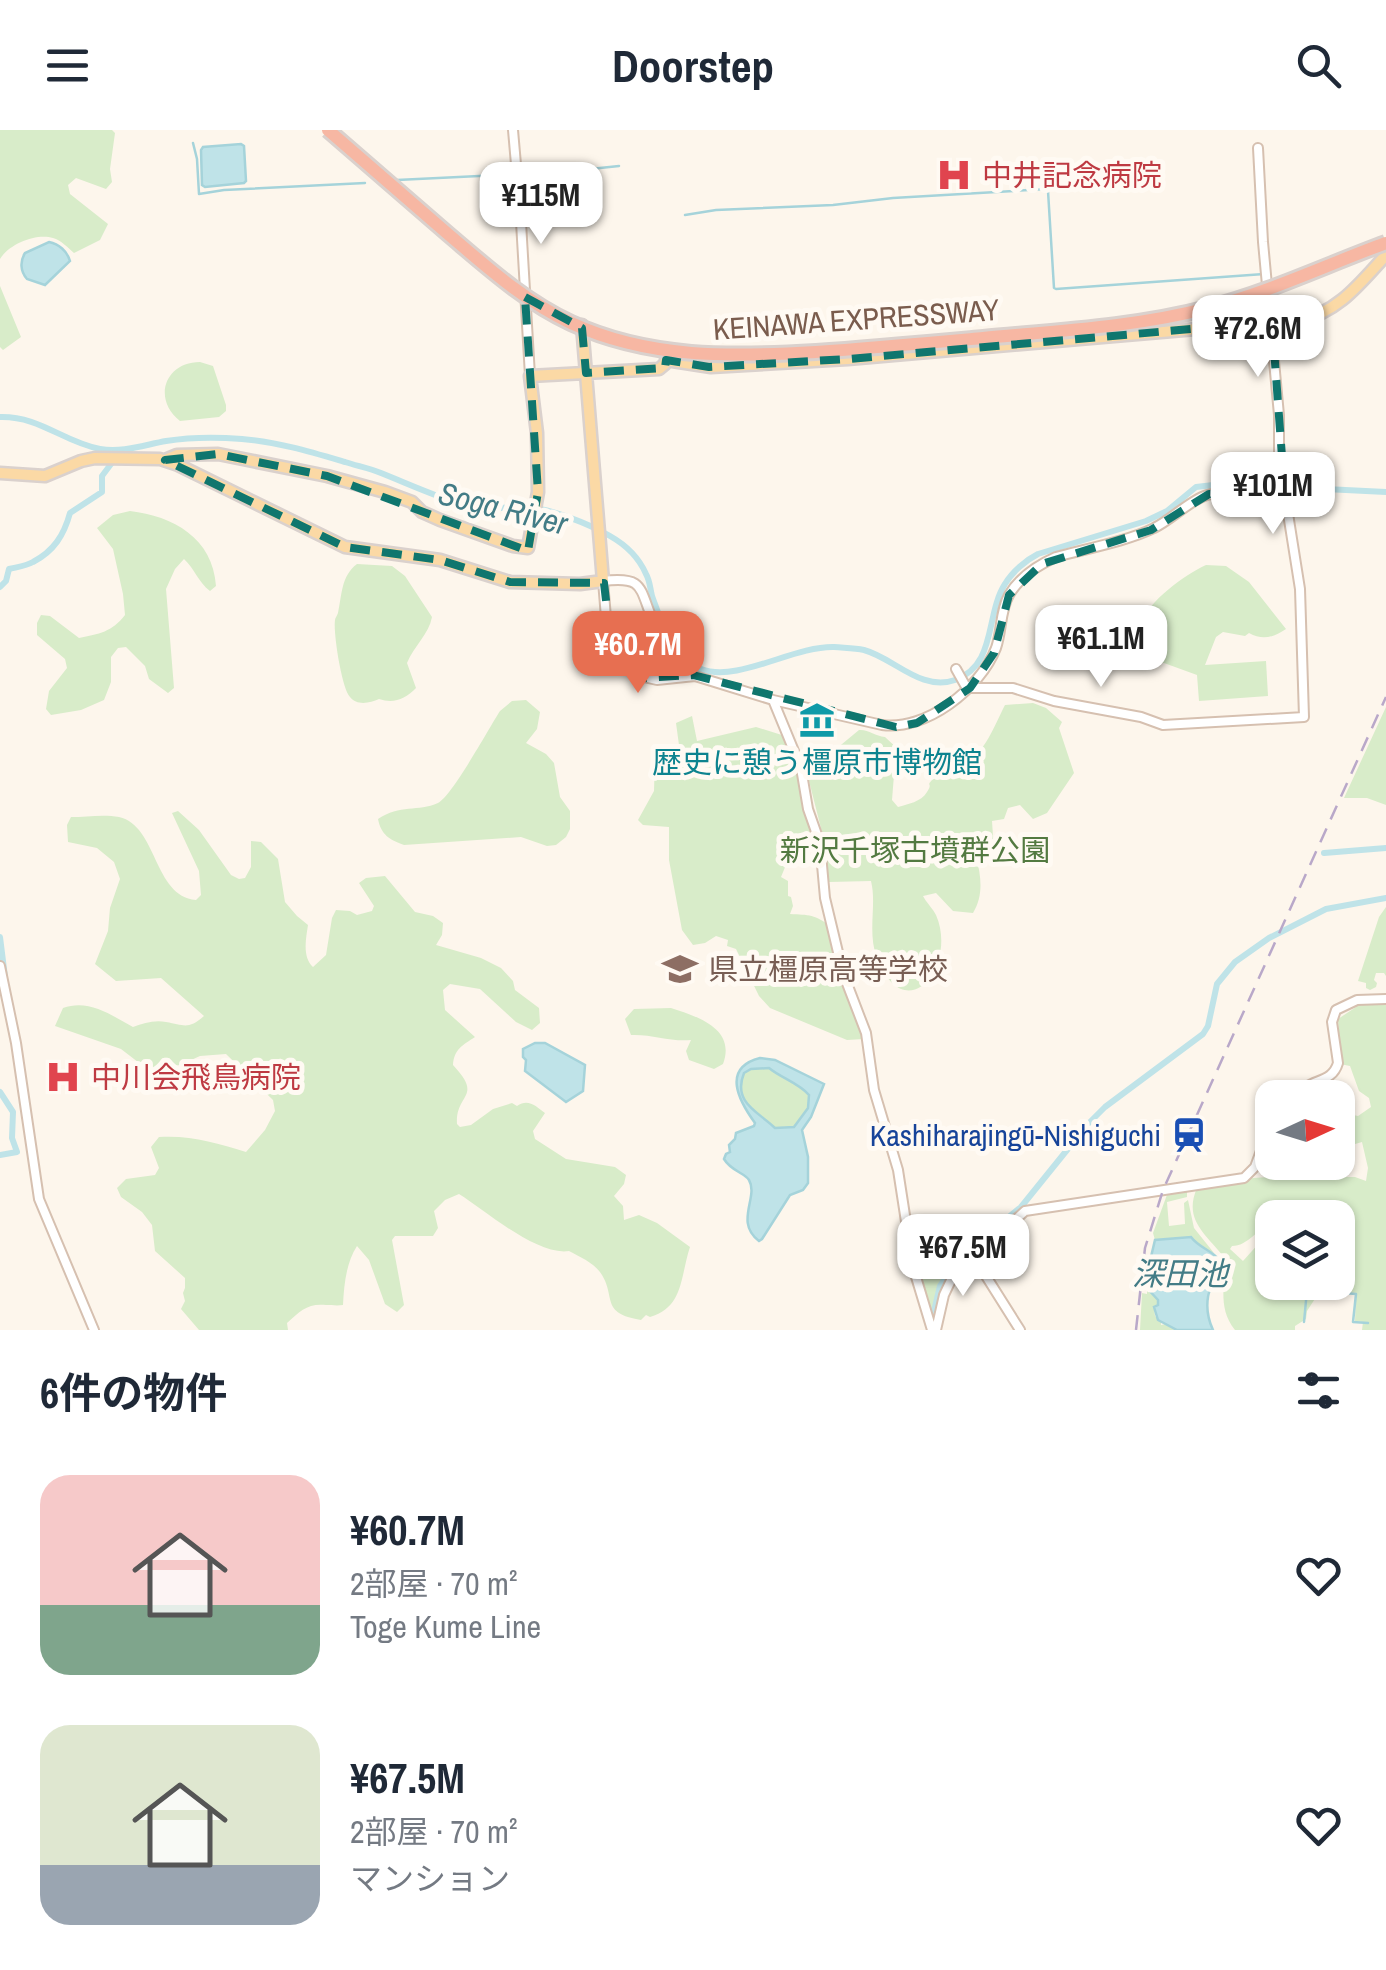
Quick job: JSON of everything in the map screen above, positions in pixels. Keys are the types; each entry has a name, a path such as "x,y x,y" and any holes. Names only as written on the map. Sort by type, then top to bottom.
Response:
{"highway":[{"name":"KEINAWA EXPRESSWAY","path":"328,130 494,273 550,312 616,340 692,354 851,349 1158,319 1250,296 1386,243"}],"main road":[{"path":"165,460 177,455 218,454 327,476 385,492 412,502 422,512 440,520 528,548 536,510 537,433 530,376 659,369 666,360 708,367 883,356 1300,320 1326,312 1342,301 1386,255"},
{"path":"0,473 45,476 81,460 165,460 346,547 435,560 510,582 603,582 582,325"},
{"path":"690,356 723,366"}],"street":[{"path":"513,130 530,376"},
{"path":"968,686 1012,688 1163,724 1304,717 1300,588 1282,478 1258,148"},
{"path":"652,621 633,581 603,582 608,642 615,657 629,671 652,680 695,676 773,700 896,727 917,723 968,686 994,653 1009,595 1042,564 1152,530 1196,499 1210,494 1284,496"},
{"path":"956,670 968,686"},
{"path":"773,700 801,768 808,808 820,843 824,898 843,972 866,1033 874,1090 898,1170 913,1267 934,1330"},
{"path":"0,966 40,1199 94,1330"},
{"path":"1322,1080 1336,1070 1338,1063 1332,1022 1336,1010 1357,1000 1386,999"},
{"path":"934,1330 948,1285 958,1270 1025,1211 1244,1178 1255,1168"},
{"path":"974,1257 1020,1330"}],"highlighted area":[{"path":"525,297 582,328 586,373 665,368 666,360 709,367 848,359 1272,322 1285,497 1209,494 1151,530 1042,564 1009,595 994,653 970,688 917,723 896,727 693,675 642,678 612,652 604,583 510,582 440,560 345,547 165,460 218,454 327,476 528,551 538,492"}],"green space":[{"path":"0,130 115,133 112,182 106,189 76,178 68,185 70,194 108,224 100,240 74,253 53,238 31,238 16,244 0,259"},
{"path":"0,286 21,337 3,350 0,347"},
{"path":"200,362 213,366 226,411 219,417 180,421 166,402 166,383 178,368"},
{"path":"130,511 161,518 188,532 207,555 216,586 210,591 184,559 166,589 174,688 168,693 149,679 145,666 126,647 118,648 111,657 111,682 104,700 81,710 51,715 46,709 49,691 67,668 65,659 37,635 37,623 41,615 50,616 79,638 110,629 125,615 113,549 97,528 113,515"},
{"path":"357,564 392,566 405,576 432,617 407,663 416,688 399,700 356,702 344,683 335,620 345,580"},
{"path":"1206,565 1226,566 1249,582 1286,629 1264,637 1223,632 1216,637 1205,665 1266,661 1268,696 1199,701 1197,675 1149,661 1137,648 1139,627 1151,606 1178,582"},
{"path":"526,700 540,712 537,729 526,743 554,763 560,797 570,811 566,837 547,846 521,837 404,845 387,836 378,819 394,811 438,803 461,775 500,711 512,701"},
{"name":"新沢千塚古墳群公園","path":"1033,703 1062,722 1059,728 1074,773 1047,813 1033,819 1020,805 1008,808 1004,819 992,821 994,851 976,856 980,885 973,913 953,911 936,893 923,896 936,915 940,953 926,983 914,990 902,989 889,979 874,948 871,881 829,882 824,840 807,773 859,730 885,737 901,756 894,775 892,800 898,807 910,804 924,795 937,775 977,754 1005,705"},
{"path":"1386,707 1386,805 1367,798 1344,798"},
{"name":"新沢千塚古墳群公園","path":"692,716 697,741 756,727 785,736 816,842 788,850 781,877 788,881 793,906 790,914 812,916 831,927 855,1005 851,1009 864,1039 847,1040 770,1008 759,996 736,949 727,946 728,940 716,936 693,945 682,930 669,860 669,827 643,825 638,820 654,791 658,752 679,774 682,767 676,723"},
{"path":"178,811 199,830 231,875 239,879 245,878 251,867 251,841 261,842 278,859 285,902 308,925 306,953 313,967 326,955 336,910 357,915 372,911 374,906 359,883 366,878 385,876 415,912 443,923 436,945 501,968 513,981 515,990 539,1008 540,1023 532,1030 516,1022 480,989 450,984 443,990 445,1010 475,1037 455,1055 453,1065 467,1090 457,1124 471,1125 493,1109 512,1103 532,1104 545,1113 533,1131 535,1139 566,1159 615,1167 626,1175 614,1196 623,1206 624,1220 639,1215 690,1247 679,1290 669,1306 641,1320 620,1313 611,1304 602,1275 591,1264 569,1251 556,1251 527,1240 459,1194 434,1211 438,1228 433,1236 395,1236 392,1240 404,1305 397,1312 385,1304 369,1260 357,1246 348,1267 343,1305 309,1307 287,1323 288,1330 199,1330 181,1309 185,1278 155,1251 152,1225 121,1197 117,1188 126,1179 155,1175 159,1168 151,1147 159,1137 193,1138 246,1152 275,1111 273,1100 226,1054 147,1069 121,1049 55,1026 63,1008 82,1005 133,1027 157,1021 190,1025 204,1016 161,978 116,981 95,964 108,931 110,908 120,879 114,862 97,848 68,842 67,825 71,817 119,817 141,833 171,887 196,900 201,895 199,871 172,813"},
{"path":"1386,907 1386,976 1376,973 1376,987 1370,990 1366,983 1358,981 1379,917"},
{"path":"1386,1004 1386,1330 1362,1330 1363,1322 1355,1321 1355,1200 1255,1200 1255,1234 1230,1249 1243,1261 1255,1248 1255,1300 1314,1300 1306,1319 1295,1330 1235,1330 1224,1303 1223,1256 1195,1218 1193,1199 1197,1188 1253,1178 1355,1177 1366,1181 1368,1168 1362,1142 1355,1144 1355,1115 1371,1107 1369,1098 1359,1091 1350,1066 1340,1064 1338,1019 1359,1005"},
{"path":"671,1008 703,1020 720,1033 726,1052 723,1064 714,1069 689,1060 686,1051 691,1040 631,1035 625,1019 634,1009"},
{"path":"769,1068 809,1095 808,1108 795,1127 775,1128 744,1099 744,1073"},
{"path":"1185,1190 1187,1197 1167,1202 1169,1226 1185,1224 1184,1203 1188,1200 1194,1228 1214,1253 1202,1249 1190,1237 1155,1240 1153,1233 1168,1192"},
{"path":"952,1246 962,1255 939,1286 931,1314 916,1274 913,1247"},
{"path":"1147,1288 1158,1300 1154,1308 1161,1325 1177,1330 1140,1330 1142,1293 1147,1294"}],"water":[{"path":"241,144 246,181 202,185 203,147"},
{"path":"49,242 62,248 70,261 45,285 27,279 22,263 25,253"},
{"path":"545,1043 585,1065 583,1091 566,1102 525,1071 523,1049"},
{"path":"760,1058 775,1060 824,1084 802,1130 808,1183 803,1190 790,1195 759,1241 748,1226 749,1180 724,1159 736,1133 755,1123 737,1086 737,1077 748,1063","holes":["769,1068 809,1095 808,1108 794,1127 775,1128 744,1099 744,1073"]},
{"name":"深田池","path":"1191,1237 1218,1262 1207,1301 1213,1330 1177,1330 1158,1320 1154,1307 1158,1300 1146,1287 1155,1240"}],"waterway":[{"path":"193,143 199,194 365,183"},
{"path":"397,180 619,166"},
{"path":"685,215 1046,189 1056,289 1264,274"},
{"name":"Soga River","path":"0,417 27,421 87,446 108,450 194,438 268,442 372,470 473,508 525,507 569,517 610,536 631,552 647,577 676,648 691,664 716,672 834,647 864,650 931,682 955,680 978,663 999,596 1008,580 1038,554 1146,521 1167,511 1196,487 1222,484 1386,492"},
{"path":"0,587 9,569 47,553 61,535 70,513 102,492 102,476 117,456"},
{"name":"Soga River","path":"1289,482 1291,487"},
{"path":"1324,853 1386,848"},
{"path":"931,1324 940,1286 951,1270 1021,1207 1105,1107 1203,1034 1217,984 1235,962 1269,938 1326,909 1386,898"},
{"path":"0,937 5,977"},
{"path":"0,1092 13,1112 12,1138 17,1152 0,1155"},
{"path":"1304,1322 1307,1290 1356,1294 1353,1322 1368,1323"}],"railway":[{"path":"1136,1330 1145,1248 1163,1190 1386,697"}],"place":[{"name":"中井記念病院","path":"954,175"},
{"name":"歴史に憩う橿原市博物館","path":"817,720"},
{"name":"県立橿原高等学校","path":"680,969"},
{"name":"中川会飛鳥病院","path":"63,1077"},
{"name":"Kashiharajingū-Nishiguchi","path":"1189,1135"}]}
